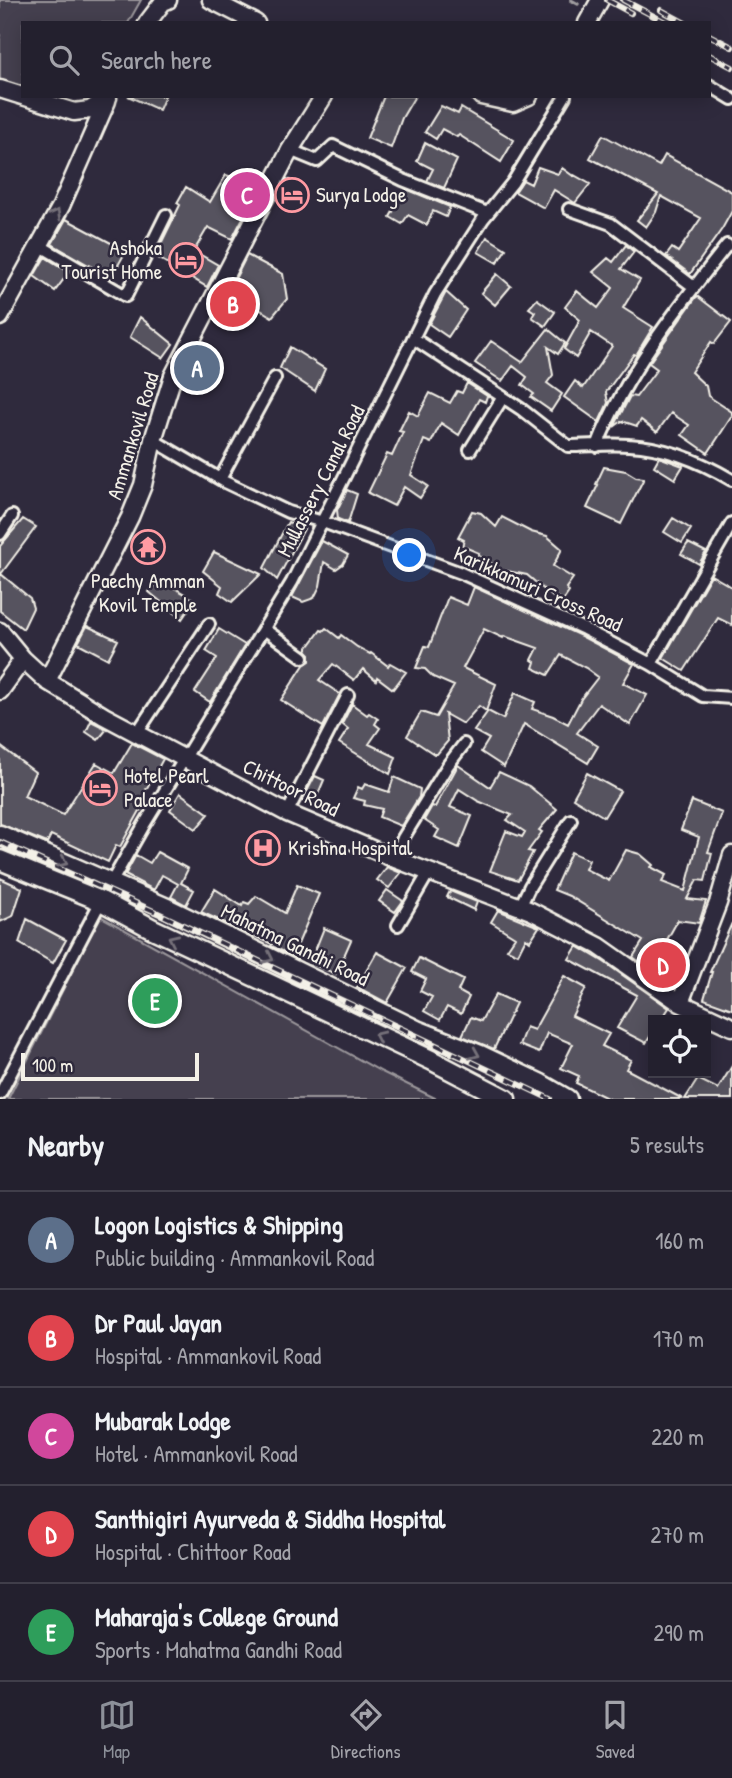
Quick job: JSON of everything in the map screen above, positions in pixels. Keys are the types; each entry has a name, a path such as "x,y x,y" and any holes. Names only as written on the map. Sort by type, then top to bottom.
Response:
{"main road":[{"path":"149,21 163,2 168,0"},
{"path":"211,0 250,21"},
{"path":"588,21 600,0"},
{"path":"0,89 21,96"},
{"path":"29,98 74,112 90,110 108,99"},
{"name":"Ammankovil Road","path":"47,681 130,517 143,485 153,440 173,376 290,150 323,98"},
{"path":"490,98 513,103 524,98"},
{"path":"0,317 61,206 108,99"},
{"name":"Chittoor Road","path":"0,631 23,659 47,681 185,759 287,813 395,859 520,907 599,946 680,1003 732,1027"},
{"path":"0,691 23,659"},
{"name":"Mahatma Gandhi Road","path":"0,835 111,883 419,1031 480,1055 567,1099"},
{"path":"680,1003 718,903 732,855"},
{"path":"0,860 101,901 506,1099"},
{"path":"208,955 221,935"}],"street":[{"path":"711,86 732,99"},
{"name":"Mullassery Canal Road","path":"111,883 292,582 435,294 487,214 513,182 564,98"},
{"path":"290,150 317,161 333,146 402,180 487,214"},
{"path":"569,209 611,224 694,287"},
{"path":"39,245 126,296 166,215"},
{"path":"597,446 604,427 634,372 727,245"},
{"path":"413,338 521,409 568,446 627,444 664,450 707,466 732,480"},
{"path":"220,479 275,379"},
{"path":"470,450 503,397"},
{"name":"Karikkamuri Cross Road","path":"153,440 220,479 288,512 324,522 461,573 584,629 651,664 703,696 732,698"},
{"path":"0,534 12,516"},
{"path":"651,664 732,523"},
{"path":"137,733 209,624"},
{"path":"264,629 303,657"},
{"path":"287,813 348,695"},
{"path":"395,859 403,838 464,744"},
{"path":"520,907 571,820"},
{"path":"398,925 429,872"},
{"path":"0,1094 101,901"}],"shaded area":[{"path":"0,0 141,0 129,21 21,21 21,86 0,81"},
{"path":"100,916 382,1072 437,1099 8,1099"}],"building":[{"path":"132,98 164,98 159,110"},
{"path":"383,98 414,98 402,118 391,148 367,138"},
{"path":"441,106 458,114 461,108 514,140 501,162 459,135 457,137 442,129 436,139 425,132"},
{"path":"603,135 659,166 665,155 732,192 732,211 690,274 666,256 672,248 678,252 701,218 661,196 656,212 646,227 637,220 658,194 590,158"},
{"path":"425,143 457,160 444,188 427,181 433,169 417,161"},
{"path":"538,167 558,174 562,168 590,184 575,203 554,190 544,208 515,192 523,180 531,184"},
{"path":"226,175 259,187 232,239 208,227 194,251 218,265 207,287 155,256 186,187 210,202"},
{"path":"287,179 296,183 290,200 278,196"},
{"path":"406,189 450,207 446,217 433,211 427,225 408,215 402,224 390,217"},
{"path":"66,219 126,251 111,278 52,244"},
{"path":"487,237 506,249 497,263 478,252"},
{"path":"626,245 634,252 621,269 640,280 623,308 653,327 636,355 634,354 606,392 608,403 599,422 564,397 575,381 583,388 612,346 591,332 576,358 564,349 580,320 565,307 577,291 598,308 613,288 593,272 608,258 613,262"},
{"path":"247,255 283,274 287,299 272,317 235,294 234,281"},
{"path":"45,257 69,272 55,291 34,276"},
{"path":"497,274 511,286 495,305 481,293"},
{"path":"446,292 466,310 448,337 429,324"},
{"path":"697,296 731,322 714,344 711,342 691,372 706,386 708,396 732,412 708,453 682,435 689,425 671,413 657,432 641,420 637,426 622,421 614,427 630,396 636,397 657,369 649,363"},
{"path":"537,299 555,312 545,326 532,317 535,312 529,308"},
{"path":"140,317 173,344 163,358 130,337"},
{"path":"548,329 565,343 558,354 548,347 553,375 547,383 562,394 551,411 531,397 534,394 522,385 527,377 513,366 502,381 475,363 491,341 522,362"},
{"path":"290,347 325,369 315,391 280,368"},
{"path":"467,383 487,396 485,402 479,399 459,435 441,423 431,443 424,440 411,475 428,486 420,498 404,487 394,506 368,493 387,454 392,456 403,432 399,431 409,411 418,416 430,393 450,403 457,391 462,393"},
{"path":"659,457 683,466 675,479 654,466"},
{"path":"604,467 644,478 621,524 587,508"},
{"path":"347,490 357,494 348,523 338,519 337,510"},
{"path":"472,511 481,513 496,527 502,517 531,532 547,536 562,549 553,566 573,578 566,588 569,592 563,601 554,598 527,575 502,570 478,555 479,553 462,546 464,540 458,537"},
{"path":"673,518 691,529 682,543 664,532"},
{"path":"23,519 36,527 1,574 30,598 33,608 23,629 0,611 0,546"},
{"path":"288,522 304,529 277,580 264,568"},
{"path":"322,541 348,555 336,569 324,562 320,586 314,598 303,602 292,597"},
{"path":"688,543 706,552 699,564 681,554"},
{"path":"214,552 261,574 232,602 219,593 222,586 203,571"},
{"path":"711,575 732,587 732,625 718,618 684,671 663,658"},
{"path":"161,580 195,600 182,619 149,592"},
{"path":"474,587 581,636 634,664 623,683 647,695 630,725 599,704 577,733 598,746 588,763 524,724 504,767 481,752 489,739 474,731 488,711 503,719 515,693 535,702 532,709 568,724 581,699 598,677 561,655 548,675 533,668 535,662 532,660 538,648 504,636 503,638 484,629 463,668 496,684 486,711 479,706 463,724 445,714 448,741 437,754 407,736 421,712 436,717 454,686 433,677 425,669 416,668 425,646 429,647 448,597 467,605"},
{"path":"87,626 118,640 108,659 78,643"},
{"path":"326,628 339,638 341,635 371,653 388,666 390,663 406,672 393,689 363,669 354,680 333,664 319,680 340,694 323,727 281,700 304,665 310,661 310,654 306,650 321,630"},
{"path":"219,629 245,645 210,702 195,692 217,658 206,651"},
{"path":"352,704 378,719 375,724 380,728 369,744 396,757 390,774 339,743 348,729 342,724"},
{"path":"91,721 107,729 98,740 86,732"},
{"path":"132,743 163,759 143,795 147,798 120,847 116,845 108,862 51,835 47,843 0,824 0,746 35,772 24,796 63,815 96,763 114,773"},
{"path":"458,765 490,787 499,772 529,786 557,809 539,830 542,832 528,851 533,852 518,880 490,871 506,831 522,837 525,832 507,820 512,815 478,801 459,789 450,807 472,816 459,848 435,837 439,830 424,820 432,806 435,807"},
{"path":"587,773 620,791 604,817 573,798"},
{"path":"315,776 324,780 313,806 302,801"},
{"path":"394,777 420,789 419,797 401,826 379,817 382,809 364,805 365,801 353,798 358,787 362,789 365,784 389,792"},
{"path":"180,793 209,814 196,829 170,810"},
{"path":"692,801 722,813 708,852 712,853 705,881 697,880 687,899 706,901 699,923 678,920 659,954 672,962 668,977 647,962 645,966 633,957 643,941 569,896 554,890 571,852 589,860 585,869 609,881 626,850 640,854 653,865 651,867 666,875 662,882 685,891 699,837 681,830"},
{"path":"157,852 188,869 181,883 194,890 186,905 171,897 178,884 162,875 154,890 125,875 136,855 150,863"},
{"path":"387,867 401,873 389,888 377,880"},
{"path":"0,878 22,888 13,916 0,922"},
{"path":"297,885 319,894 293,956 201,912 215,889 242,906 244,902 249,904 256,896 285,913"},
{"path":"387,890 403,901 395,912 379,901"},
{"path":"450,891 477,902 474,910 447,897"},
{"path":"498,910 539,927 530,941 526,938 518,954 507,949 515,937 491,922"},
{"path":"27,919 66,940 53,963 19,943"},
{"path":"732,923 732,1009 704,999 710,972"},
{"path":"324,928 351,940 336,974 310,963"},
{"path":"577,946 669,1008 664,1015 648,1015 646,1043 617,1028 637,995 569,959"},
{"path":"377,952 407,968 387,1003 357,987"},
{"path":"419,958 463,980 458,991 469,997 461,1014 447,1007 440,1020 424,1011 432,997 420,991 426,979 412,972"},
{"path":"564,976 586,988 572,1016 609,1034 602,1046 631,1060 626,1069 683,1099 609,1099 576,1083 579,1076 561,1068 573,1044 547,1033 539,1053 519,1045 526,1027 534,1030"},
{"path":"496,994 516,1003 494,1049 462,1036 471,1017 481,1021"},
{"path":"732,1066 732,1099 685,1099 698,1079 718,1089"}],"waterway":[{"path":"571,0 578,4"}],"railway":[{"path":"607,0 631,13"},
{"path":"623,0 663,21"},
{"path":"661,10 681,21"},
{"path":"711,36 732,47"},
{"path":"711,56 732,67"},
{"path":"0,842 158,913 550,1099"}],"place":[{"name":"Mubarak Lodge","path":"247,195"},
{"name":"Surya Lodge","path":"292,195"},
{"name":"Ashoka Tourist Home","path":"186,260"},
{"name":"Dr Paul Jayan","path":"233,304"},
{"name":"Logon Logistics & Shipping","path":"197,368"},
{"name":"Paechy Amman Kovil Temple","path":"148,547"},
{"name":"Hotel Pearl Palace","path":"100,788"},
{"name":"Krishna Hospital","path":"263,848"},
{"name":"Santhigiri Ayurveda & Siddha Hospital","path":"663,965"},
{"name":"Maharaja's College Ground","path":"155,1001"}]}
